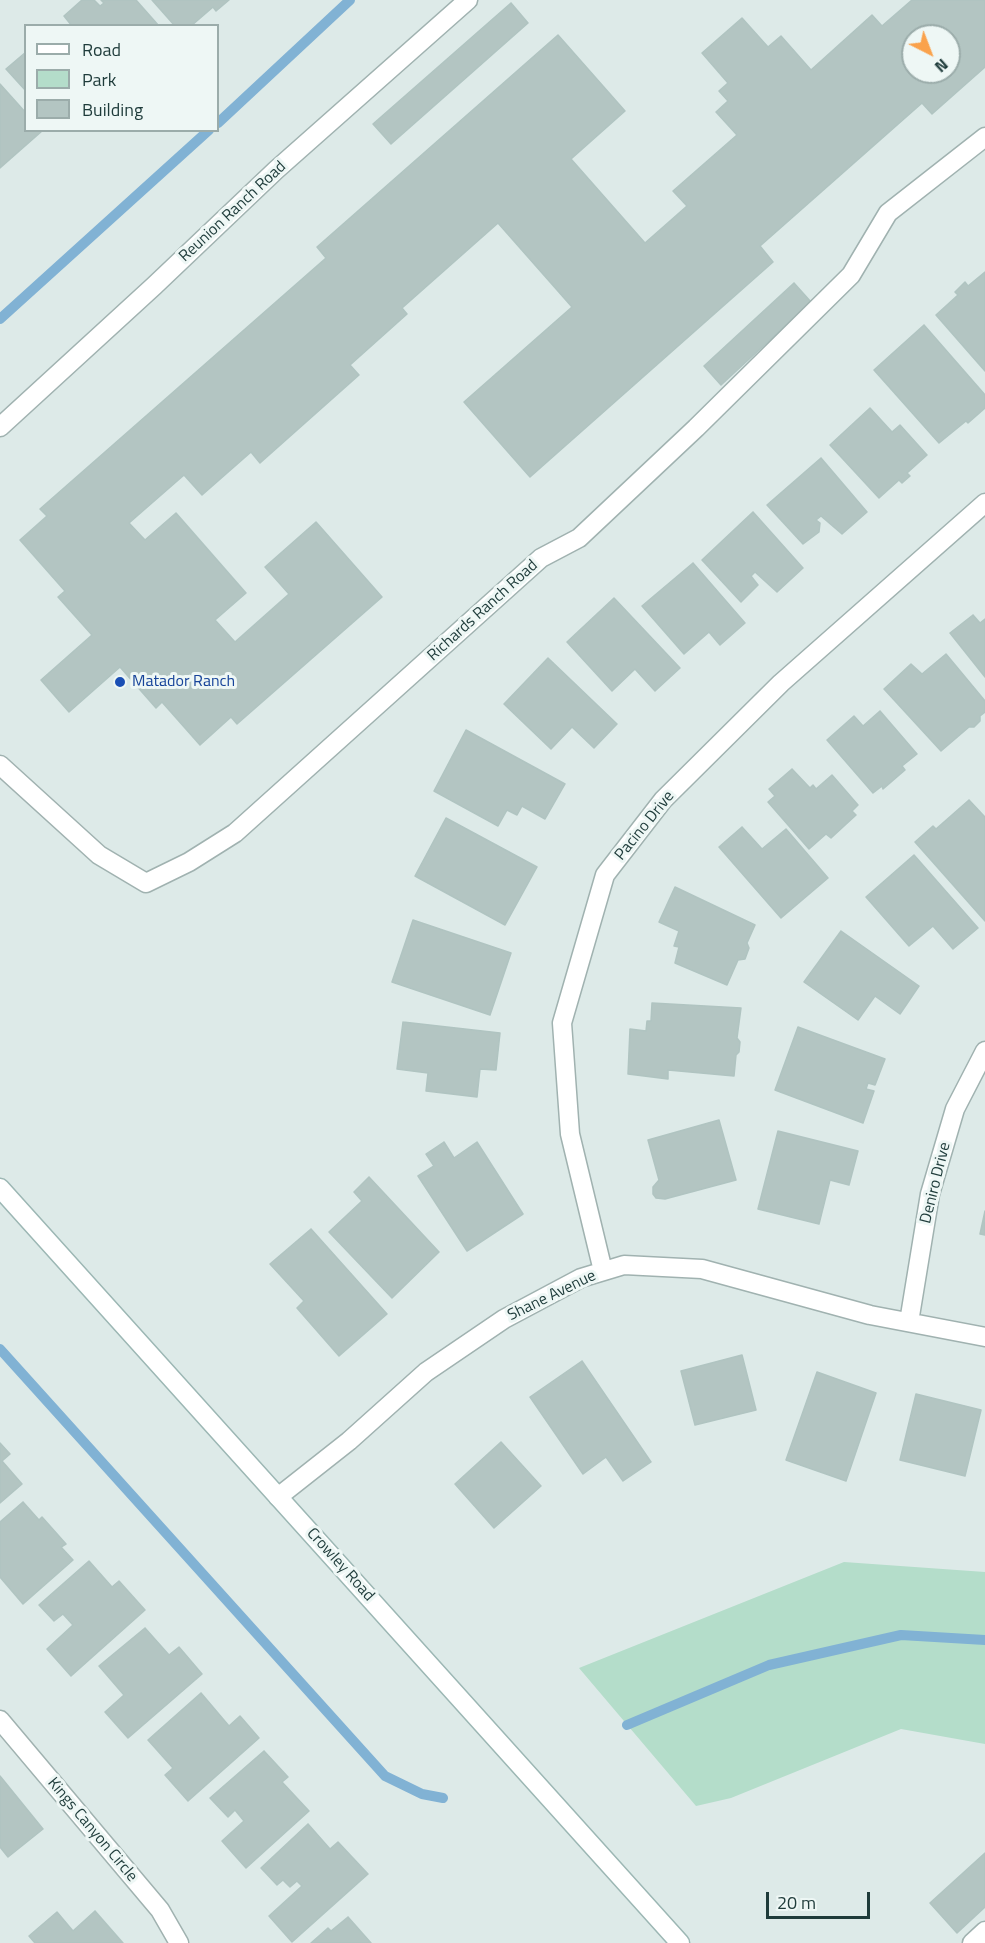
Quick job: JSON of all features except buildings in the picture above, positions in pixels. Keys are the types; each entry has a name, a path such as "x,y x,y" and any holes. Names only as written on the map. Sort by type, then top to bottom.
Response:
{"street":[{"name":"Reunion Ranch Road","path":"0,427 162,279 276,170 468,0"},
{"name":"Richards Ranch Road","path":"0,765 99,855 146,883 189,862 235,832 541,558 579,538 696,428 851,275 888,213 985,137"},
{"name":"Pacino Drive","path":"603,1271 570,1134 562,1023 605,875 663,800 781,683 985,503"},
{"name":"Deniro Drive","path":"909,1322 930,1194 955,1109 985,1051"},
{"name":"Crowley Road","path":"0,1188 680,1943"},
{"name":"Shane Avenue","path":"278,1497 349,1441 426,1372 504,1319 581,1278 624,1265 702,1269 870,1315 985,1337"},
{"name":"Kings Canyon Circle","path":"0,1720 160,1910 179,1943"},
{"path":"972,1943 985,1931"}],"green space":[{"path":"844,1562 985,1572 985,1744 901,1729 731,1798 696,1806 579,1668"}],"waterway":[{"path":"219,122 350,0"},
{"path":"0,319 207,132"},
{"path":"0,1349 385,1776 422,1794 443,1798"},
{"path":"627,1725 769,1665 901,1635 985,1640"}],"place":[{"name":"Matador Ranch","path":"120,682"}]}
